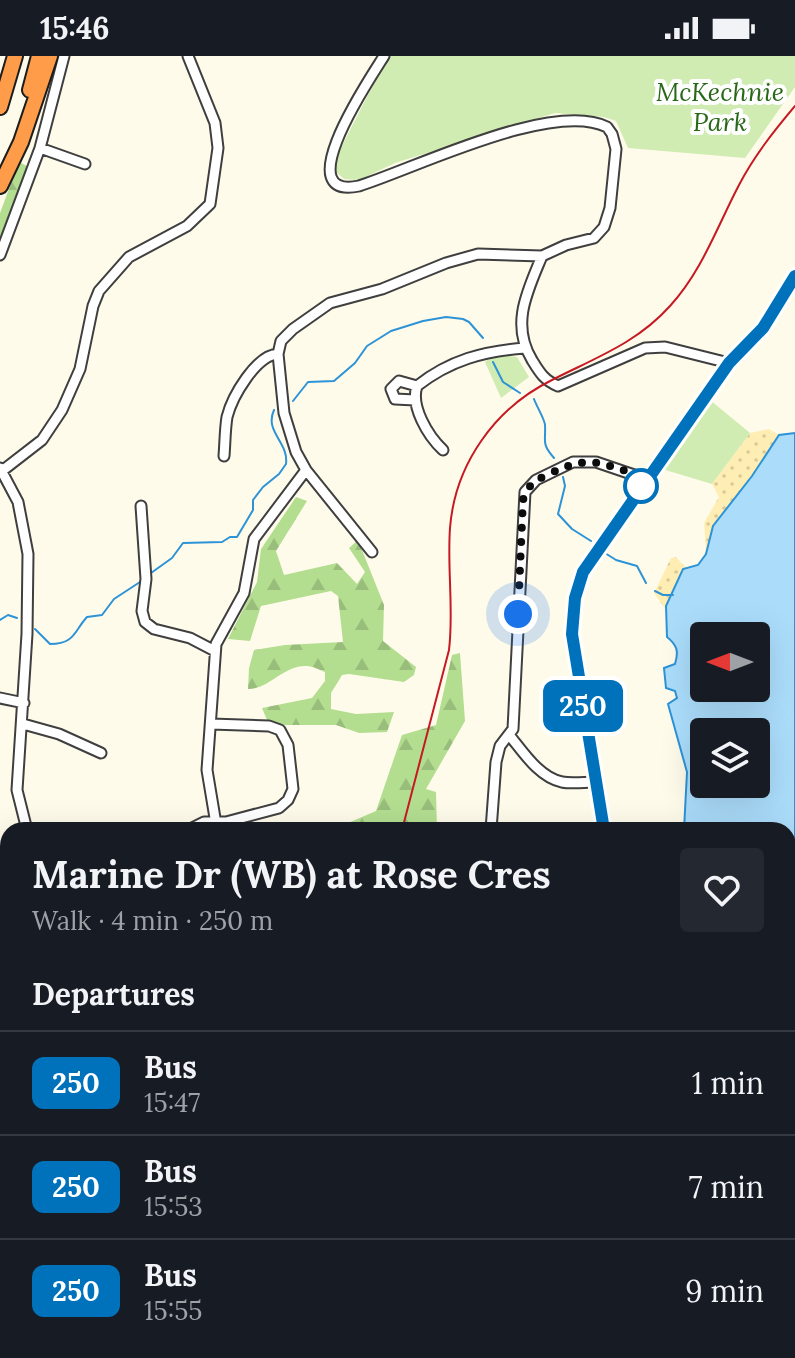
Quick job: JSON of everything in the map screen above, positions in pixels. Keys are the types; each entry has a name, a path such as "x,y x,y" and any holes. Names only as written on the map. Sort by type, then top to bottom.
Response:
{"highway":[{"path":"1,104 13,56"},
{"path":"0,186 39,56"},
{"path":"0,186 21,142 50,56"}],"main road":[{"path":"602,822 572,634 575,598 583,572 729,363 763,328 795,276"}],"street":[{"path":"0,255 40,148 64,56"},
{"path":"25,822 17,790 27,634 26,532 18,502 1,470 42,440 62,410 80,369 99,291 129,257 187,226 202,215 210,204 218,148 215,123 188,56"},
{"path":"372,552 306,470 296,452 284,413 278,354 281,341 330,303 382,289 446,263 478,254 542,256 566,245 594,238 609,216 616,157 615,141 610,130 595,122 551,122 460,147 359,186 343,187 334,180 330,171 330,156 384,56"},
{"path":"40,148 85,164"},
{"path":"542,256 524,300 521,323 525,348 544,379 558,386 645,348 665,347 729,363"},
{"path":"443,450 433,441 415,400 417,386 482,352 525,348"},
{"path":"224,456 227,416 240,386 270,354 278,354"},
{"path":"415,400 395,399 391,389 399,381 417,386"},
{"path":"492,822 496,762 500,746 513,729 525,492 536,480 573,462 596,462 649,476"},
{"path":"216,822 207,776 215,651 219,637 244,593 254,539 306,470"},
{"path":"141,506 146,579 142,611 145,622 154,629 190,638 215,651"},
{"path":"0,698 24,703"},
{"path":"23,724 59,734 101,753"},
{"path":"211,724 269,726 280,730 288,745 293,779 291,796 279,808 234,822"},
{"path":"510,736 549,777 561,782 595,782"}],"green space":[{"name":"McKechnie Park","path":"388,56 795,56 795,87 745,158 628,148 616,121 604,117 555,113 395,163 359,180 344,179 336,172 333,163"},
{"path":"19,162 27,166 0,239 0,213"},
{"path":"496,354 517,357 529,377 501,398 485,362"},
{"path":"710,400 750,433 712,484 662,469"},
{"path":"296,497 307,501 276,551 284,575 337,563 357,584 365,572 349,548 358,540 384,605 383,641 416,667 414,675 404,682 342,675 331,693 331,709 356,714 394,712 387,732 359,733 336,725 284,725 267,720 262,708 312,698 325,681 325,672 314,667 291,669 263,685 248,689 254,650 343,642 338,596 331,591 261,606 250,641 228,639 257,582 261,549"},
{"path":"460,653 465,721 426,789 436,792 437,822 350,822 376,811 402,735 436,725 452,655"}],"sand":[{"path":"769,429 779,435 714,526 706,554 704,523 719,497 712,484 750,433"},
{"path":"676,557 686,568 670,616 654,593 671,558"}],"water":[{"path":"795,433 795,822 684,822 687,772 668,704 677,698 675,691 666,688 664,668 675,664 677,652 667,637 666,606 683,569 698,565 706,554 713,526 779,435"}],"waterway":[{"path":"293,401 308,382 334,381 355,363 367,346 391,331 446,317 469,322 483,338"},
{"path":"493,362 503,382 520,393"},
{"path":"534,399 545,423 546,445 554,458"},
{"path":"151,573 172,558 183,543 222,542 237,537 253,510 253,500 286,464 284,449 272,425 274,410"},
{"path":"563,477 565,486 558,514 572,529 591,541"},
{"path":"605,553 637,566 646,583"},
{"path":"35,629 50,644 64,642 73,636 87,617 102,615 114,599 140,582"},
{"path":"655,591 673,595"},
{"path":"0,620 8,615 17,618"}],"railway":[{"path":"404,822 449,650 450,528 453,504 469,460 496,422 531,392 630,340 670,306 700,263 751,164 795,106"}],"bus line":[{"name":"250","path":"602,822 572,634 578,585 597,550 650,473 729,363 763,328 795,276"}],"route":[{"path":"518,614 523,500 529,486 573,462 588,461 641,476 646,479 641,486"}]}
